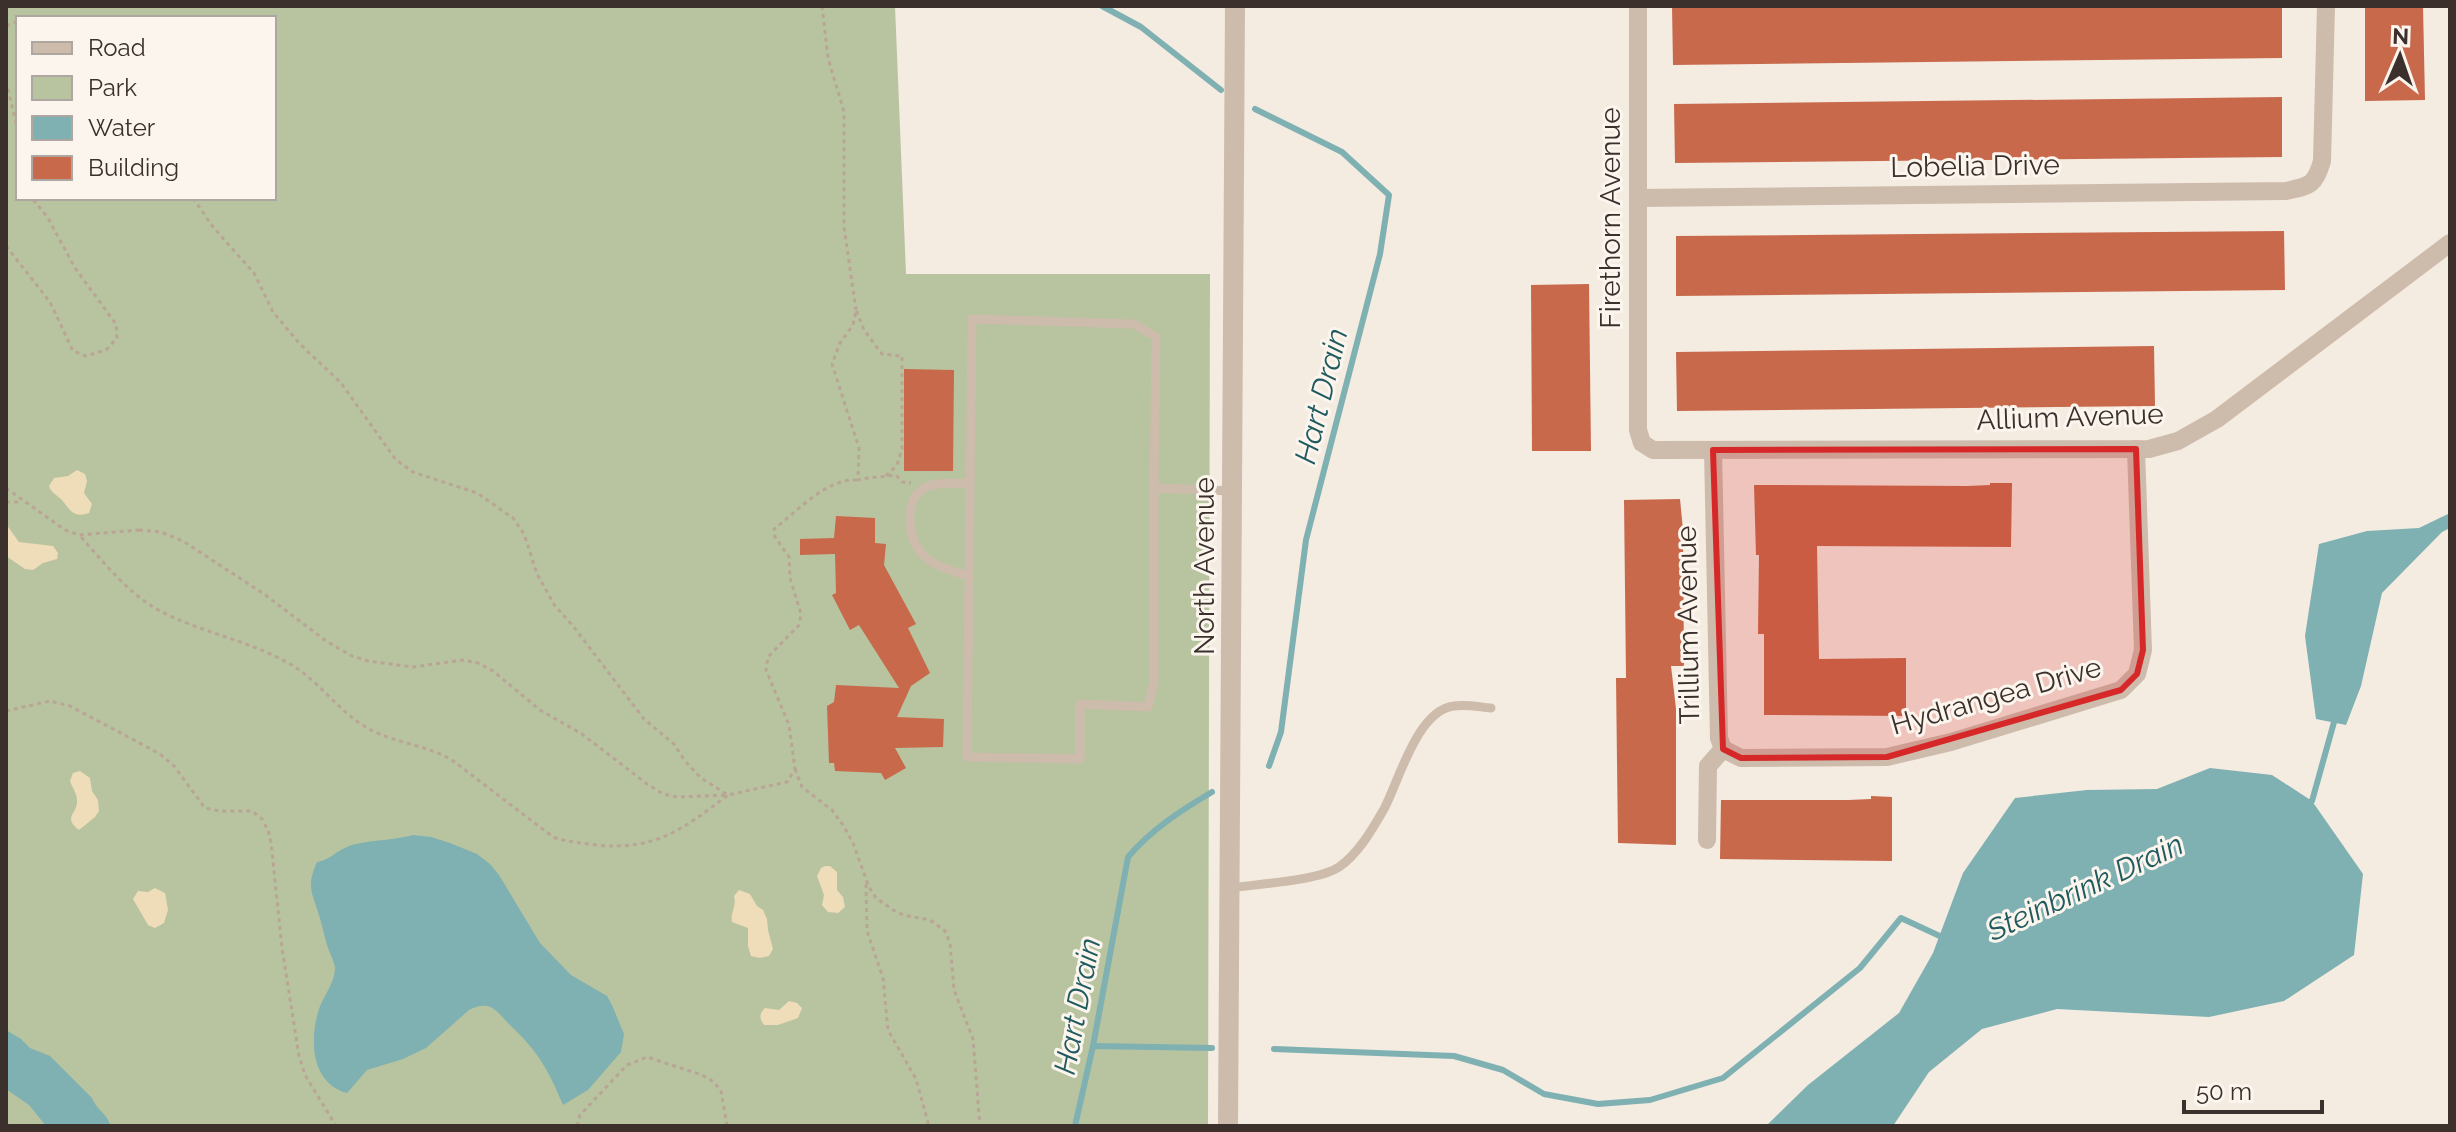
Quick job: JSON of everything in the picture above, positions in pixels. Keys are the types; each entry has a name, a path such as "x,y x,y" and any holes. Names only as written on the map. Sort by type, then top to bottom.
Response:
{"street":[{"name":"North Avenue","path":"1228,1126 1235,6"},
{"name":"Firethorn Avenue","path":"1638,6 1638,430"},
{"name":"Lobelia Drive","path":"1638,198 2286,191 2312,184 2318,177 2324,146 2326,6"},
{"name":"Allium Avenue","path":"1638,430 1642,443 1653,450 2149,449 2178,441 2217,419 2450,243"},
{"name":"Hydrangea Drive","path":"1723,749 1741,758 1887,757 1951,742 2121,690 2137,674 2143,650 2136,449"},
{"name":"Trillium Avenue","path":"1707,840 1708,766 1723,749 1719,738 1713,450"}],"lane":[{"path":"972,319 1134,324 1156,337 1154,488 1154,682 1148,707 1080,704 1080,759 967,757 972,319"},
{"path":"969,576 937,565 916,547 911,506 921,490 931,485 970,483"},
{"path":"1154,488 1232,491"},
{"path":"1230,888 1321,875 1338,867 1363,843 1385,807 1414,739 1437,713 1452,705 1491,708"}],"path":[{"path":"822,6 828,58 844,112 844,227 856,310 864,330 882,354 902,356 902,449 897,465 886,476"},
{"path":"6,81 16,123"},
{"path":"6,246 50,302 73,351 90,355 112,346 117,338 116,324 76,270 48,218 34,200"},
{"path":"194,200 213,227 254,273 273,312 299,343 341,383 396,460 413,472 477,493 513,518 524,534 537,574 555,606 644,719 674,744 701,778 728,795"},
{"path":"856,310 853,325 840,343 832,364 859,448 858,480"},
{"path":"931,485 902,482 896,475 833,484 774,529 775,537 789,557 790,578 801,614 795,631 768,657 766,670 789,725 795,769 802,787 832,810 843,825 871,892 884,905 903,915 936,922 948,937 954,990 973,1039 980,1126"},
{"path":"6,488 65,530 79,535 150,530 170,535 232,572 326,641 352,656 413,667 463,660 478,663 493,671 551,718 582,734 663,794 677,797 728,795 787,782 795,769"},
{"path":"6,502 26,502"},
{"path":"79,535 135,594 159,610 200,629 249,644 288,663 313,680 364,726 452,760 553,837 566,842 602,845 644,844 678,830 728,795"},
{"path":"6,711 50,701 70,706 160,754 174,766 205,808 247,810 262,819 271,842 279,922 299,1056 305,1075 336,1126"},
{"path":"866,880 867,931 883,978 888,1030 916,1079 929,1126"},
{"path":"577,1126 580,1115 627,1065 647,1057 714,1082 721,1091 727,1126"}],"highlighted area":[{"path":"2136,449 2143,650 2137,674 2121,690 1887,757 1741,758 1723,749 1713,450"}],"green space":[{"path":"6,6 895,6 906,274 1210,274 1208,1126 6,1126"}],"sand":[{"path":"77,470 85,474 84,493 92,504 89,513 79,515 49,486 54,478 68,476"},
{"path":"6,524 19,542 53,546 58,553 57,559 33,570 25,569 6,556"},
{"path":"80,771 90,778 99,811 79,830 71,818 77,800 70,781 73,773"},
{"path":"825,866 837,872 837,890 843,897 845,907 838,913 828,912 822,905 824,895 817,876"},
{"path":"155,888 165,893 168,910 164,923 155,928 148,925 133,899 138,891 148,892"},
{"path":"739,890 750,894 763,910 773,949 769,956 751,956 748,928 732,922 734,896"},
{"path":"789,1001 802,1008 798,1018 778,1025 764,1025 760,1016 765,1008 779,1010"}],"water":[{"path":"2450,513 2450,528 2442,532 2382,593 2361,686 2346,725 2316,719 2305,636 2319,544 2367,531 2419,528"},
{"path":"2210,768 2272,775 2312,801 2363,874 2354,955 2284,1001 2209,1017 2057,1009 1982,1029 1929,1072 1893,1126 1766,1126 1808,1085 1899,1013 1933,953 1963,873 2015,798 2087,790 2157,789"},
{"path":"413,835 450,843 477,854 490,864 540,943 571,975 607,996 624,1034 621,1052 588,1090 563,1105 534,1050 498,1012 485,1006 469,1010 426,1048 367,1070 347,1093 326,1080 316,1059 314,1034 319,1009 335,969 312,895 311,884 317,862 350,846"},
{"path":"6,1030 30,1048 50,1056 115,1126 46,1126 29,1105 6,1089"}],"building":[{"path":"1672,6 2282,6 2282,58 1673,65"},
{"path":"2365,6 2423,6 2425,100 2365,101"},
{"path":"2282,97 2282,157 1675,163 1674,104"},
{"path":"2284,231 2285,290 1676,296 1676,236"},
{"path":"1589,284 1591,451 1532,451 1531,285"},
{"path":"2154,346 2155,406 1677,411 1676,352"},
{"path":"904,369 954,370 953,471 904,471"},
{"path":"2012,483 2011,547 1817,546 1819,659 1906,658 1906,716 1764,715 1764,634 1758,634 1759,555 1756,555 1754,485 1967,486"},
{"path":"1680,499 1684,666 1671,666 1676,709 1676,845 1618,843 1616,678 1626,678 1624,500"},
{"path":"836,516 875,518 875,543 886,544 884,565 916,624 908,628 930,673 911,686 897,717 944,719 943,747 895,748 906,768 885,780 881,773 835,771 834,763 829,763 827,706 834,702 836,685 899,688 859,625 850,630 832,595 836,593 835,554 800,555 800,539 834,538"},
{"path":"1871,796 1892,797 1892,861 1720,859 1721,800 1848,800 1871,799"}],"waterway":[{"name":"Hart Drain","path":"1102,6 1141,27 1221,90"},
{"name":"Hart Drain","path":"1255,109 1342,152 1389,195 1380,254 1306,540 1281,732 1269,766"},
{"name":"Steinbrink Drain","path":"2306,804 2312,801 2336,715"},
{"name":"Hart Drain","path":"1075,1126 1128,857 1167,821 1212,792"},
{"name":"Steinbrink Drain","path":"1274,1049 1454,1056 1503,1070 1544,1094 1598,1104 1650,1100 1723,1078 1860,968 1901,918 1944,938"},
{"name":"Steinbrink Drain","path":"1093,1046 1212,1048"}]}
